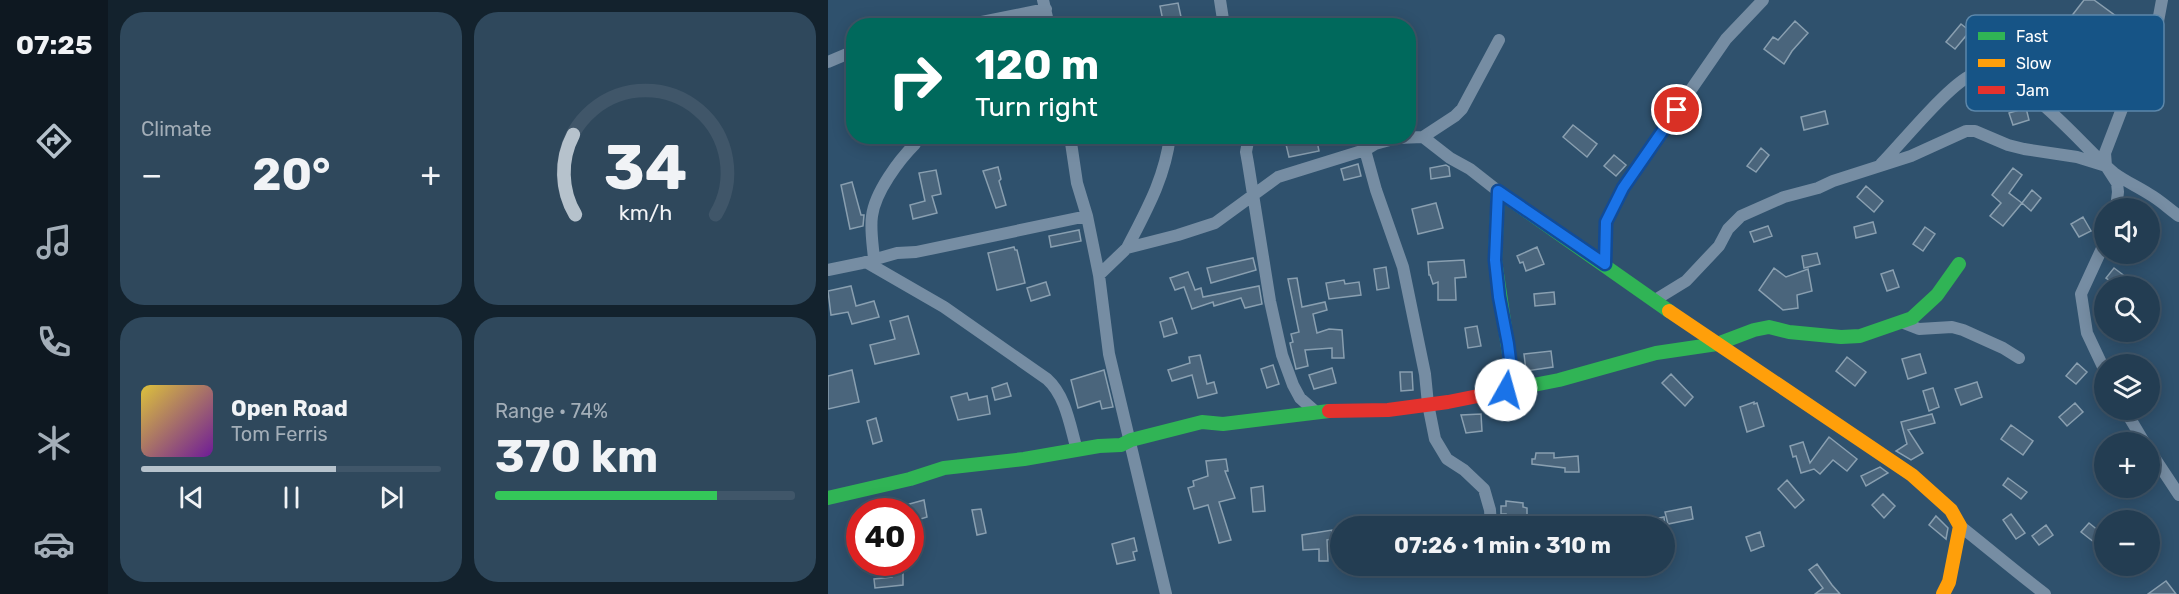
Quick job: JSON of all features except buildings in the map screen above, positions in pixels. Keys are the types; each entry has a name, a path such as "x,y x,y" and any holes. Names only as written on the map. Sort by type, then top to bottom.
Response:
{"street":[{"path":"1220,0 1223,18"},
{"path":"1605,264 1606,222 1623,188 1726,39 1763,0"},
{"path":"2159,15 2162,0"},
{"path":"992,18 1044,4"},
{"path":"1416,137 1423,137 1462,109 1499,40"},
{"path":"828,62 846,54"},
{"path":"1880,165 1932,107 1966,78"},
{"path":"2050,111 2106,166 2152,195 2179,216"},
{"path":"2117,198 2116,183 2106,166 2105,153 2121,111"},
{"path":"1655,300 1686,281 1719,246 1728,229 1741,216 1784,197 1818,188 1921,152 1966,131 1976,131 2008,145 2077,157 2106,166"},
{"path":"1423,137 1717,344 1912,475 1951,510 1960,526 2045,594"},
{"path":"870,261 872,216 876,202 893,171 915,144"},
{"path":"1071,144 1077,183 1087,216 1099,275 1109,354 1166,594"},
{"path":"1099,275 1127,248 1154,196 1168,156 1169,144"},
{"path":"1248,144 1246,152 1260,243 1282,355 1297,391 1317,413"},
{"path":"1127,248 1178,236 1215,223 1278,177 1365,150 1376,144"},
{"path":"1365,150 1376,190 1403,267 1425,374 1435,439 1447,459 1484,489 1490,516"},
{"path":"1498,191 1495,260 1511,368 1506,390"},
{"path":"828,270 897,253 916,252 1087,216"},
{"path":"870,261 944,307 1056,387 1077,450"},
{"path":"828,498 910,479 944,468 1121,445 1131,440 1202,422 1223,424 1331,411 1388,410 1506,390 1559,380 1656,353 1717,344 1754,330 1769,327 1789,332 1841,337 1860,336 1912,318 1927,305 1959,264"},
{"path":"2095,264 2081,294 2087,333 2097,354"},
{"path":"1900,322 1919,328 1952,327 1964,330 2019,358"},
{"path":"2160,466 2179,495"},
{"path":"1943,594 1949,582 1960,526"}],"traffic: fast":[{"path":"1506,390 1511,368 1495,260 1498,191 1669,311"},
{"path":"1498,392 1559,380 1656,353 1717,344 1754,330 1769,327 1789,332 1841,337 1860,336 1912,318 1937,295 1959,264"},
{"path":"828,498 910,479 944,468 1024,459 1099,446 1121,445 1131,440 1202,422 1223,424 1329,411"}],"traffic: slow":[{"path":"1669,311 1912,475 1951,510 1960,526 1949,582 1943,594"}],"traffic: jam":[{"path":"1329,411 1388,410 1498,392"}],"route":[{"path":"1506,390 1511,368 1495,260 1498,191 1605,264 1606,222 1623,188 1677,110"}]}
